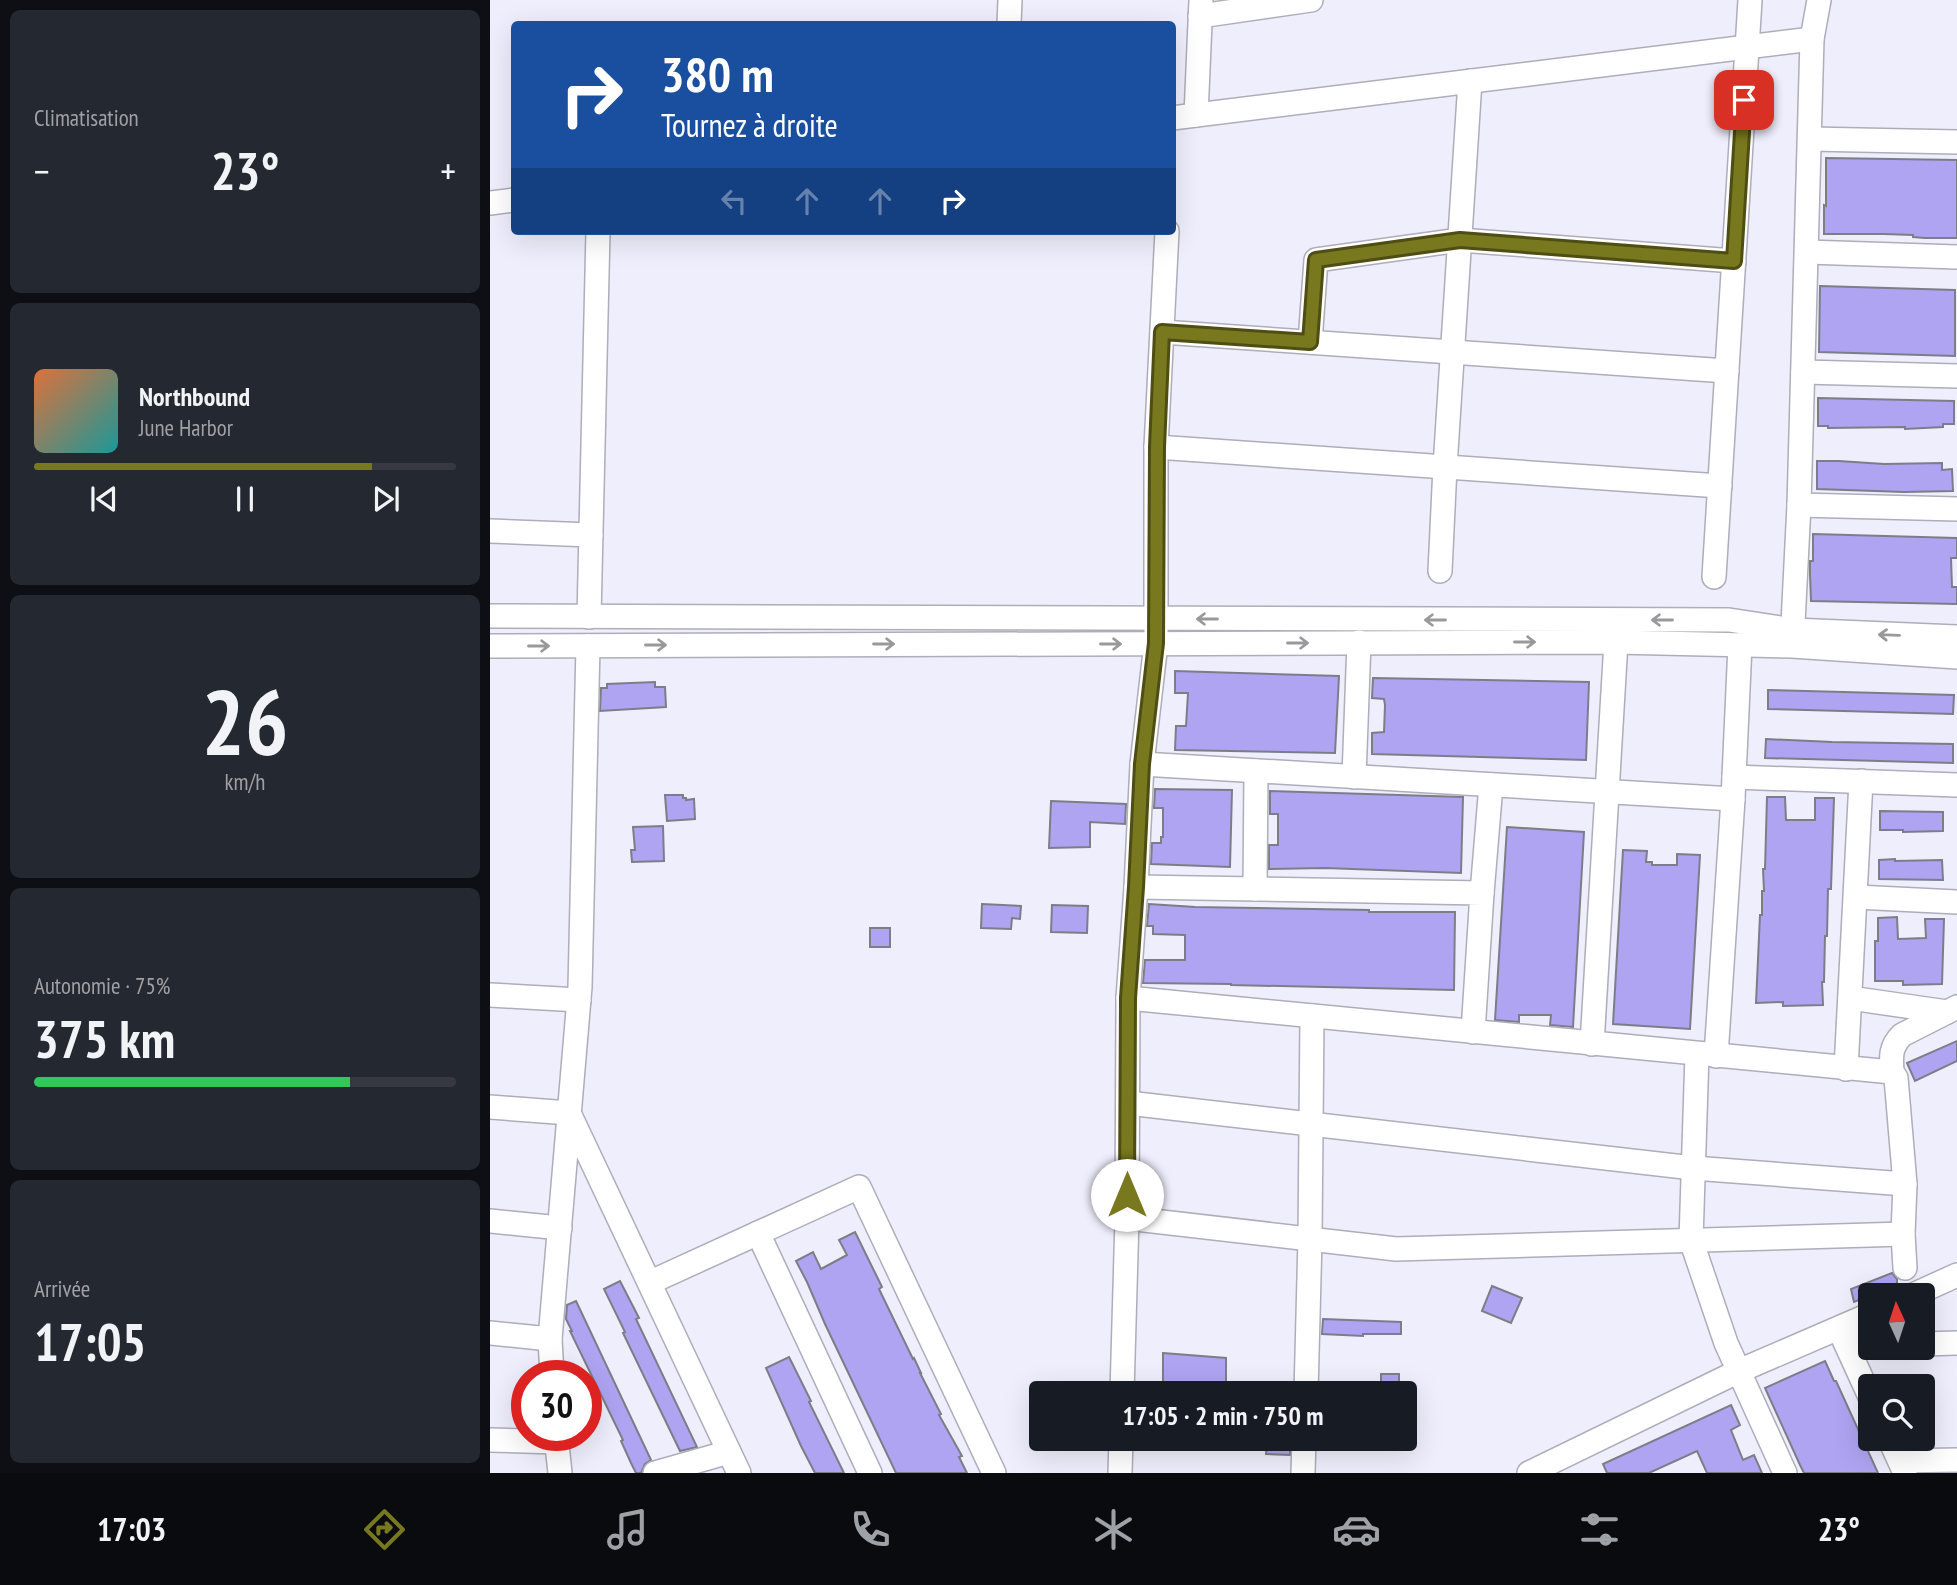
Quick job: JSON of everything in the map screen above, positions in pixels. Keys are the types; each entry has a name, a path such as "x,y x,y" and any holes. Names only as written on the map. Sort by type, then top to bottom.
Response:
{"street":[{"path":"1009,21 1010,0"},
{"path":"1311,0 1201,8 1180,117 1812,39"},
{"path":"1714,577 1750,0"},
{"path":"1792,638 1800,505 1812,39 1819,0"},
{"path":"1440,571 1470,81"},
{"path":"1810,139 1957,142"},
{"path":"490,203 511,200"},
{"path":"589,617 598,235"},
{"path":"1122,1381 1127,1218 1128,998 1142,764 1156,643 1157,447 1167,235"},
{"path":"1310,342 1316,260 1460,240 1734,261"},
{"path":"1807,252 1957,257"},
{"path":"1162,332 1727,370"},
{"path":"1803,372 1957,376"},
{"path":"1157,447 1720,486"},
{"path":"1800,505 1957,509"},
{"path":"490,531 591,535"},
{"path":"490,616 1730,620 1792,638 1957,657"},
{"path":"490,646 1359,642 1740,645 1792,638 1957,638"},
{"path":"1354,777 1359,642"},
{"path":"1592,1044 1616,642"},
{"path":"1740,645 1734,788 1693,1168 1691,1240 1726,1343 1785,1473"},
{"path":"551,1360 550,1339 579,1000 588,646"},
{"path":"1142,764 1607,792 1861,781 1957,785"},
{"path":"1255,890 1256,771"},
{"path":"1846,1069 1861,781"},
{"path":"1473,1032 1491,785"},
{"path":"1136,887 1482,893"},
{"path":"1856,897 1957,902"},
{"path":"490,995 579,1000"},
{"path":"1128,998 1892,1072"},
{"path":"1850,998 1952,1009"},
{"path":"1905,1268 1905,1184 1897,1086 1892,1072 1891,1054 1895,1042 1902,1035 1952,1009"},
{"path":"1306,1381 1312,1016"},
{"path":"1128,1103 1693,1168 1905,1184"},
{"path":"490,1107 569,1113"},
{"path":"569,1113 651,1282 734,1463 655,1473"},
{"path":"651,1282 859,1187 994,1473"},
{"path":"1127,1218 1396,1249 1903,1234"},
{"path":"490,1222 559,1228"},
{"path":"758,1233 870,1473"},
{"path":"1936,1285 1957,1275"},
{"path":"1529,1473 1739,1371 1842,1335 1858,1323"},
{"path":"490,1333 550,1339"},
{"path":"1842,1335 1858,1340"},
{"path":"1842,1335 1860,1374"},
{"path":"1936,1344 1957,1343"},
{"path":"490,1440 511,1439"},
{"path":"557,1451 560,1473"},
{"path":"1120,1473 1121,1451"},
{"path":"1303,1473 1304,1451"},
{"path":"1895,1451 1902,1467 1957,1460"}],"building":[{"path":"1826,158 1957,160 1957,238 1824,234"},
{"path":"1820,286 1955,290 1955,356 1819,352"},
{"path":"1818,398 1954,401 1954,424 1905,429 1828,428 1818,426"},
{"path":"1817,461 1942,463 1942,470 1952,469 1953,491 1817,489"},
{"path":"1813,534 1957,538 1957,558 1951,558 1952,587 1957,587 1957,604 1811,601 1810,561 1813,561"},
{"path":"1175,671 1339,676 1335,753 1175,750 1176,726 1186,726 1188,693 1175,693"},
{"path":"1373,678 1589,682 1586,760 1372,754 1372,733 1384,732 1385,705 1384,699 1372,698"},
{"path":"655,682 655,687 665,687 666,707 600,711 601,688 607,688 607,684"},
{"path":"1768,690 1954,695 1953,714 1768,709"},
{"path":"1766,739 1953,744 1953,763 1765,758"},
{"path":"1155,789 1232,790 1230,867 1151,864 1152,843 1161,843 1163,837 1163,808 1154,808"},
{"path":"1270,791 1463,797 1461,873 1325,868 1269,869 1269,845 1278,845 1278,814 1270,814"},
{"path":"665,795 683,795 686,800 694,799 695,819 667,821"},
{"path":"1767,797 1785,797 1786,820 1815,820 1815,798 1834,798 1831,889 1828,889 1822,982 1823,1005 1783,1006 1783,1002 1756,1003"},
{"path":"1051,801 1126,804 1125,824 1090,822 1090,847 1049,848"},
{"path":"1880,811 1943,812 1943,831 1880,830"},
{"path":"663,826 664,861 632,862 631,850 635,850 633,827"},
{"path":"1507,827 1584,832 1573,1027 1550,1025 1551,1015 1519,1015 1519,1022 1495,1020"},
{"path":"1623,850 1647,851 1646,862 1652,862 1652,865 1677,865 1677,854 1700,855 1690,1029 1613,1024"},
{"path":"1879,860 1942,860 1943,880 1879,879"},
{"path":"982,904 1021,906 1020,919 1012,918 1011,929 981,928"},
{"path":"1149,904 1369,912 1455,912 1454,990 1143,983 1145,960 1185,960 1185,935 1153,934 1153,926 1147,926"},
{"path":"1052,905 1088,906 1087,933 1051,932"},
{"path":"1897,917 1898,939 1926,938 1925,919 1944,919 1942,984 1903,985 1903,981 1875,981 1878,918"},
{"path":"870,928 890,928 890,947 870,947"},
{"path":"1957,1041 1957,1061 1915,1081 1907,1063"},
{"path":"855,1232 882,1287 879,1289 941,1414 939,1415 962,1456 959,1457 967,1473 896,1473 825,1324 796,1261 813,1252 821,1269 847,1255 839,1240"},
{"path":"1892,1273 1897,1279 1897,1283 1866,1283"},
{"path":"620,1281 697,1447 680,1451 623,1333 625,1332 604,1289"},
{"path":"1492,1286 1522,1298 1511,1323 1482,1311"},
{"path":"1858,1286 1858,1300 1854,1302 1851,1289"},
{"path":"576,1301 651,1460 645,1464 641,1473 636,1473 602,1397 602,1360 584,1360 566,1319 567,1305"},
{"path":"1323,1319 1401,1322 1401,1334 1322,1334"},
{"path":"1163,1353 1226,1358 1226,1381 1163,1381"},
{"path":"789,1357 844,1473 815,1473 801,1446 766,1368"},
{"path":"1825,1361 1858,1429 1858,1451 1868,1451 1878,1473 1804,1473 1765,1388"},
{"path":"1381,1374 1399,1374 1399,1381 1381,1381"},
{"path":"1731,1405 1740,1425 1731,1430 1743,1460 1754,1455 1762,1473 1707,1473 1697,1451 1649,1473 1607,1473 1603,1464"},
{"path":"1266,1451 1290,1451 1290,1455 1266,1454"}],"route":[{"path":"1127,1195 1128,998 1142,764 1156,643 1157,447 1162,332 1310,342 1316,260 1460,240 1734,261 1744,100"}]}
